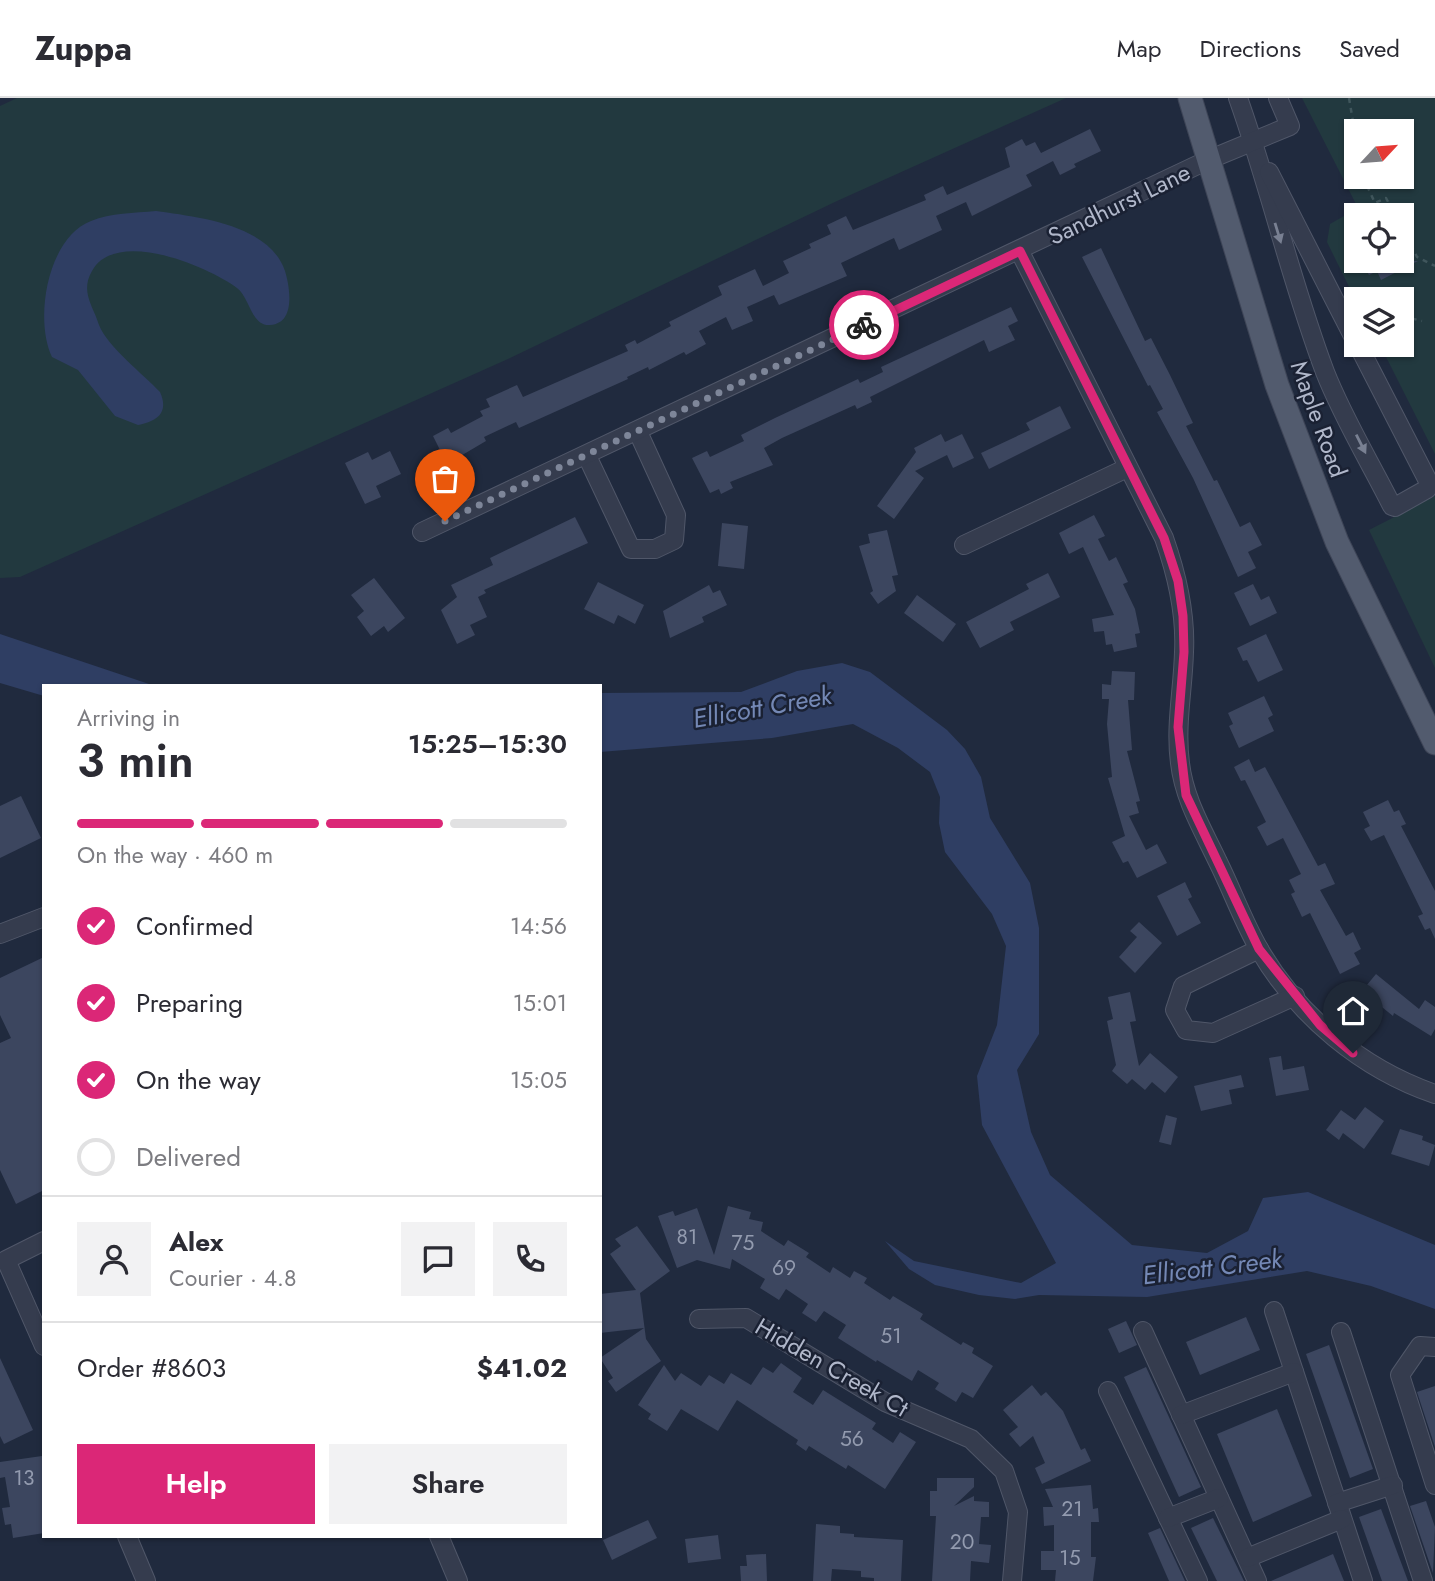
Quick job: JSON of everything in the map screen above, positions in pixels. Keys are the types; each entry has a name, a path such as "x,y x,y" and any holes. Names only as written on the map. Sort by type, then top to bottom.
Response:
{"main road":[{"name":"Maple Road","path":"1190,98 1277,384 1337,542 1435,743"}],"street":[{"path":"1238,98 1254,144 1277,232 1326,375 1392,506 1395,507 1427,489 1429,483 1364,357"},
{"name":"Sandhurst Lane","path":"422,531 638,432 1208,160 1254,144 1290,126 1278,98"},
{"path":"1254,144 1344,318"},
{"path":"1020,251 1164,538 1178,581 1183,616 1184,652 1178,727 1186,795 1259,949 1320,1025 1364,1061 1389,1076 1435,1094"},
{"path":"587,456 631,549 655,550 674,540 676,515 638,432"},
{"path":"964,545 1127,468"},
{"path":"0,934 42,918"},
{"path":"1259,949 1183,986 1175,1010 1186,1030 1213,1033 1295,996"},
{"path":"42,1242 3,1253 42,1341"},
{"path":"1274,1311 1363,1581"},
{"name":"Hidden Creek Ct","path":"699,1319 746,1318 886,1402 971,1439 1004,1471 1018,1512 1012,1581"},
{"path":"1143,1331 1257,1581"},
{"path":"1341,1332 1423,1581"},
{"path":"1435,1347 1420,1346 1400,1375 1435,1485"},
{"path":"1181,1415 1294,1372"},
{"path":"1108,1391 1198,1581"},
{"path":"1247,1558 1393,1485"},
{"path":"1168,1518 1219,1498"},
{"path":"128,1538 146,1581"},
{"path":"440,1538 458,1581"}],"path":[{"path":"1349,98 1353,119"},
{"path":"1375,203 1386,198 1389,203"},
{"path":"1414,250 1418,257 1435,266"},
{"path":"1414,319 1422,321"}],"green space":[{"path":"17,98 1066,98 837,201 508,359 20,577 0,578 0,106"},
{"path":"1302,98 1435,98 1435,454 1386,357 1414,357 1414,287 1349,287 1327,242 1330,224 1344,216 1344,273 1414,273 1414,203 1355,203 1348,189 1414,189 1414,119 1344,119 1344,180"},
{"path":"1435,496 1435,668 1369,530"}],"water":[{"path":"156,211 211,220 248,233 264,243 277,255 285,271 289,304 284,318 278,323 264,324 255,316 237,288 206,270 163,255 141,252 121,252 104,258 92,271 87,285 99,325 110,342 160,392 162,399 160,414 151,421 138,425 115,416 78,370 52,357 44,323 45,302 55,262 64,244 76,230 106,216"},
{"path":"0,634 149,684 42,684 42,695 0,683"},
{"name":"Ellicott Creek","path":"842,663 870,672 947,730 965,749 981,777 990,818 1030,883 1039,928 1039,1034 1017,1070 1031,1132 1050,1175 1132,1245 1207,1253 1248,1231 1263,1198 1308,1192 1435,1245 1435,1309 1371,1286 1307,1271 1147,1297 1039,1295 1015,1299 979,1295 935,1285 909,1269 885,1241 914,1261 1021,1283 1056,1263 982,1125 977,1076 997,1025 1006,946 992,914 945,852 939,823 940,797 930,772 898,748 853,724 772,738 602,752 602,693 741,692 797,671"}],"building":[{"path":"1090,129 1101,151 1074,164 1076,167 1060,175 1053,161 1026,175 1032,186 972,216 966,202 936,216 942,230 899,250 894,238 841,263 847,276 779,305 774,295 747,307 753,321 732,330 726,317 699,331 706,344 686,355 684,352 649,370 648,367 627,377 628,379 519,428 516,422 484,437 486,441 447,464 433,436 448,428 451,433 483,416 480,411 490,407 486,399 517,385 523,397 628,351 625,345 635,340 637,344 671,326 669,322 722,295 718,286 755,269 763,286 789,273 783,261 811,248 809,244 831,234 827,225 846,216 853,230 926,200 924,195 943,186 947,195 1010,167 1005,148 1022,139 1026,146 1035,142 1041,153"},
{"path":"1101,248 1145,341 1151,338 1170,375 1193,423 1186,426 1214,481 1217,480 1240,527 1250,522 1262,545 1248,552 1256,568 1238,577 1193,478 1157,412 1163,409 1150,385 1148,386 1082,257"},
{"path":"1378,273 1395,273 1381,280"},
{"path":"1011,307 1018,321 1008,326 1015,340 989,352 984,340 870,397 872,402 857,409 855,405 782,438 764,448 773,465 730,482 733,488 721,494 719,489 710,493 692,458 707,451 710,457 744,441 741,435 858,379 860,383 883,372 881,367"},
{"path":"1060,406 1071,428 989,469 981,453 1030,430 1026,423"},
{"path":"941,434 945,442 962,434 974,458 953,468 947,455 915,471 924,478 894,519 877,506 916,452 914,448"},
{"path":"390,451 401,474 376,486 381,497 365,504 345,463 368,452 372,460"},
{"path":"1094,515 1105,536 1098,539 1109,561 1116,557 1128,582 1123,584 1135,609 1140,633 1135,634 1137,647 1114,652 1112,644 1106,645 1104,631 1094,632 1092,619 1114,615 1083,547 1069,554 1059,533"},
{"path":"575,517 588,543 484,590 486,593 478,597 487,617 470,625 475,635 457,644 441,610 457,597 451,585 493,565 490,558"},
{"path":"722,523 748,526 744,569 718,566"},
{"path":"887,530 898,575 892,576 896,591 878,604 870,593 873,591 859,546 870,543 868,534"},
{"path":"1048,573 1060,597 1010,622 1014,630 980,648 966,622 1029,589 1026,584"},
{"path":"374,578 405,618 388,632 384,626 371,636 357,617 364,611 351,595"},
{"path":"598,582 644,605 635,624 618,615 614,624 584,609"},
{"path":"1253,584 1261,600 1269,596 1277,613 1250,626 1234,593"},
{"path":"709,585 713,593 720,590 727,605 702,617 704,622 670,638 663,611"},
{"path":"917,595 956,624 943,642 904,613"},
{"path":"1266,634 1283,670 1258,682 1247,660 1243,661 1237,648"},
{"path":"1112,671 1135,672 1134,700 1128,700 1132,750 1127,751 1140,801 1136,802 1139,813 1129,816 1146,850 1157,844 1167,863 1137,878 1128,861 1123,863 1112,842 1125,836 1108,778 1112,777 1107,724 1109,699 1102,699 1102,684 1111,685"},
{"path":"1264,696 1273,715 1268,718 1274,731 1239,748 1229,726 1233,724 1228,713"},
{"path":"1249,759 1255,772 1265,767 1318,866 1325,863 1335,884 1320,890 1346,936 1353,932 1361,949 1354,953 1360,964 1340,974 1310,913 1302,917 1291,894 1295,892 1289,880 1301,874 1283,838 1267,846 1257,827 1266,822 1245,780 1241,781 1234,767"},
{"path":"21,796 41,838 0,858 0,806"},
{"path":"1388,800 1394,812 1399,810 1406,824 1401,826 1435,891 1435,939 1430,928 1425,930 1418,916 1423,914 1384,835 1371,841 1364,829 1370,826 1363,812"},
{"path":"1185,882 1192,897 1188,899 1201,923 1177,936 1157,896"},
{"path":"1139,922 1162,943 1135,973 1119,957 1137,937 1130,931"},
{"path":"42,958 42,1191 16,1204 0,1170 0,1043 11,1038 0,1015 0,978"},
{"path":"1376,974 1419,1009 1425,1000 1435,1007 1435,1029 1431,1036 1394,1013 1393,1016 1362,991"},
{"path":"1130,992 1136,1021 1130,1022 1139,1066 1150,1053 1178,1077 1165,1093 1152,1082 1145,1090 1132,1079 1127,1084 1112,1071 1116,1065 1107,1021 1113,1019 1108,997"},
{"path":"1281,1056 1283,1070 1304,1066 1309,1090 1276,1096 1269,1058"},
{"path":"1241,1075 1244,1087 1229,1090 1232,1104 1201,1111 1194,1086"},
{"path":"1365,1107 1384,1121 1364,1149 1343,1133 1339,1140 1326,1130 1341,1110 1355,1120"},
{"path":"1166,1115 1177,1118 1171,1145 1159,1142"},
{"path":"1400,1129 1423,1136 1422,1140 1435,1145 1429,1166 1391,1154"},
{"path":"728,1206 751,1212 749,1219 763,1222 761,1231 784,1246 788,1240 809,1253 806,1257 830,1273 833,1267 850,1278 854,1271 867,1278 864,1283 890,1300 893,1296 923,1314 920,1319 961,1345 963,1342 974,1348 972,1353 993,1366 973,1398 962,1392 956,1402 935,1389 939,1383 918,1370 912,1381 877,1360 876,1362 838,1338 846,1325 824,1311 816,1322 802,1313 808,1304 786,1289 779,1300 760,1288 765,1279 732,1259 730,1269 697,1260 677,1268 658,1216 673,1211 675,1216 697,1208 714,1255"},
{"path":"637,1226 670,1271 640,1293 646,1339 661,1361 616,1392 608,1381 613,1378 602,1357 644,1328 602,1333 602,1294 636,1290 610,1254 621,1246 615,1239"},
{"path":"1246,1317 1260,1350 1200,1375 1186,1342"},
{"path":"1126,1321 1137,1345 1119,1353 1108,1329"},
{"path":"1329,1345 1373,1469 1350,1478 1306,1354"},
{"path":"0,1358 33,1430 4,1444 0,1436"},
{"path":"781,1363 802,1378 793,1392 813,1405 823,1390 876,1423 872,1429 893,1443 900,1432 916,1442 885,1489 848,1465 846,1469 809,1446 806,1451 796,1444 798,1440 737,1400 718,1431 681,1409 667,1431 648,1419 651,1414 638,1405 664,1365 675,1381 681,1373 701,1386 709,1375 724,1384 731,1373 751,1385 763,1367 773,1373"},
{"path":"1146,1367 1201,1487 1179,1497 1124,1377"},
{"path":"1032,1385 1041,1396 1046,1392 1063,1411 1081,1450 1085,1448 1091,1461 1042,1484 1035,1468 1045,1463 1033,1436 1020,1447 1009,1434 1018,1427 1003,1410"},
{"path":"1435,1386 1435,1447 1417,1392"},
{"path":"1277,1409 1312,1496 1253,1522 1217,1434"},
{"path":"42,1456 42,1533 13,1538 11,1524 5,1525 2,1508 10,1507 5,1477 0,1478 0,1462"},
{"path":"937,1478 974,1478 974,1487 954,1506 974,1496 974,1501 989,1502 989,1517 981,1517 979,1544 991,1545 989,1563 971,1561 970,1581 932,1581 936,1516 930,1516 930,1491 937,1491"},
{"path":"1091,1485 1093,1509 1098,1508 1099,1522 1091,1522 1091,1557 1096,1557 1093,1581 1055,1581 1056,1570 1041,1570 1041,1551 1054,1551 1054,1525 1044,1526 1043,1507 1053,1507 1045,1489"},
{"path":"1426,1501 1435,1527 1433,1573 1410,1506"},
{"path":"1381,1509 1408,1581 1382,1581 1359,1517"},
{"path":"1213,1518 1244,1581 1217,1581 1191,1528"},
{"path":"648,1520 657,1538 612,1560 603,1540"},
{"path":"816,1524 840,1526 840,1533 854,1534 854,1537 903,1540 901,1581 874,1581 874,1578 861,1577 861,1571 832,1569 831,1581 813,1581"},
{"path":"1160,1528 1185,1581 1169,1581 1148,1533"},
{"path":"718,1535 721,1559 688,1563 685,1539"},
{"path":"766,1554 767,1581 741,1581 740,1566 747,1566 746,1555"},
{"path":"1333,1554 1344,1581 1271,1581"}],"way so far":[{"path":"445,521 864,325"}],"route":[{"path":"864,325 1020,251 1164,538 1173,564 1183,616 1184,652 1178,727 1180,764 1186,795 1259,949 1320,1025 1353,1053"}]}
